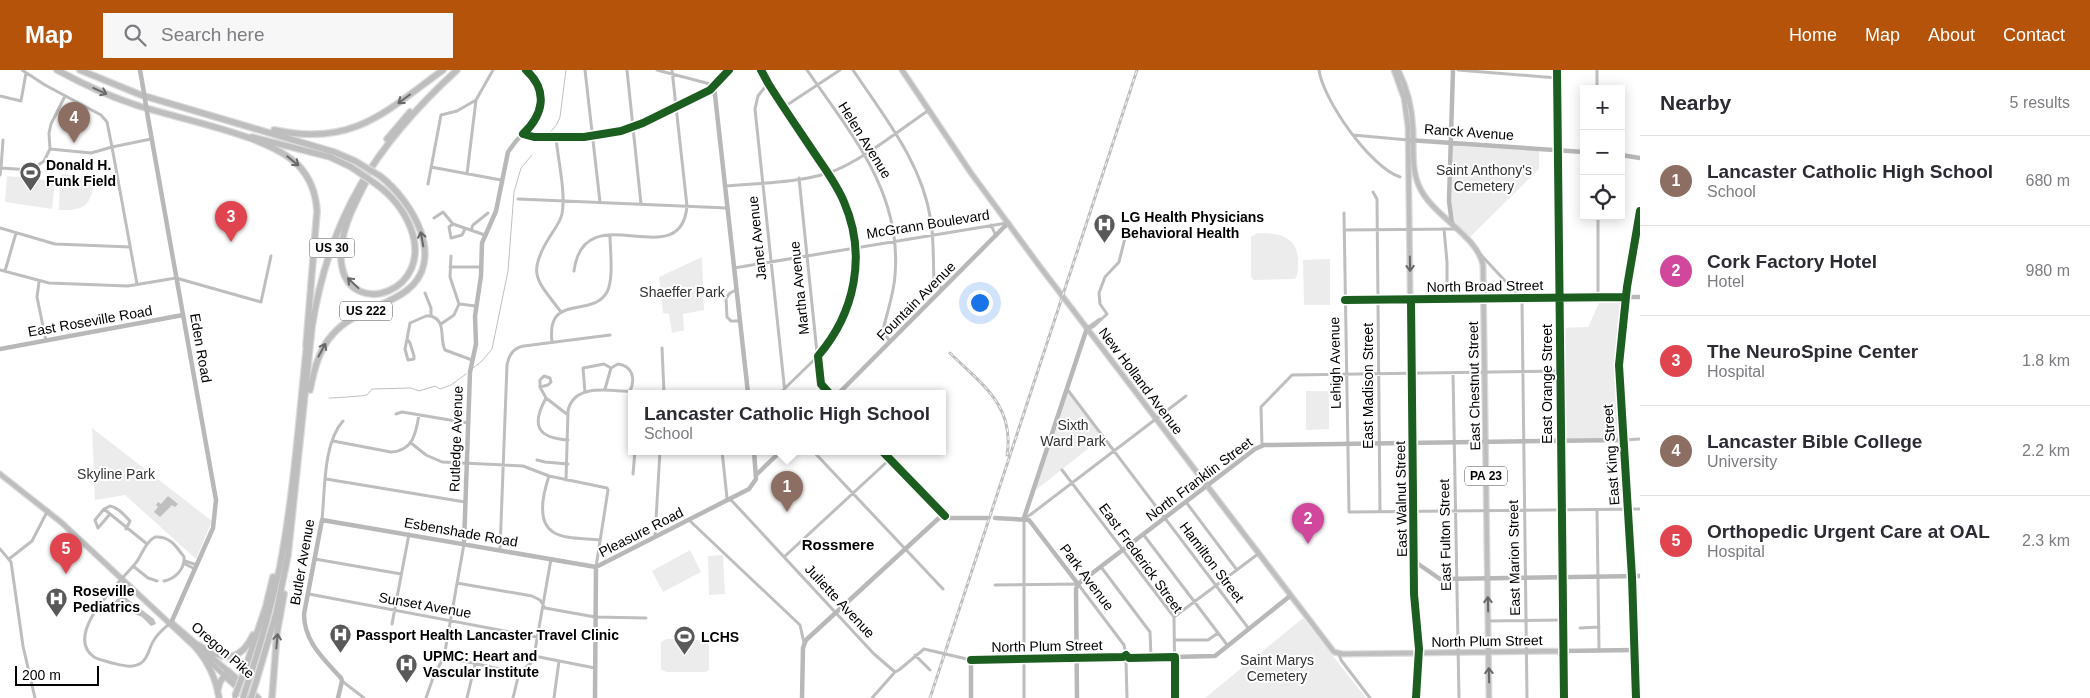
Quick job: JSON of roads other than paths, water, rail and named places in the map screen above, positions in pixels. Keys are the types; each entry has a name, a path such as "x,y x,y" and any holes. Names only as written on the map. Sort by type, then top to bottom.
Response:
{"highway":[{"path":"57,70 101,92 134,105 233,133 330,157 351,167 376,184 391,197 403,213 413,235 414,260 405,279 395,288 382,294 366,293 351,283 344,273 341,258 345,233 352,210 375,165 396,134"},
{"name":"US 222","path":"80,70 125,90 334,152 355,161 380,176 401,196 416,218 423,243 422,267 414,281 405,291 351,319 332,334 322,349 312,381 299,466"},
{"path":"187,109 278,131 308,134 338,132 378,118 443,70"},
{"name":"US 30","path":"243,698 270,607 280,565 310,322 319,276 330,242 350,197 372,159 398,124 452,70"},
{"name":"US 30","path":"250,698 276,614 288,555 299,466 312,327 326,265 357,190 378,155 426,100 458,70"},
{"path":"233,133 273,148 289,158 301,167 314,192 317,211 305,358"},
{"path":"235,697 266,606 280,542 301,402"},
{"path":"273,698 278,633 288,555"},
{"path":"197,646 217,656 236,656 244,650 252,638 266,606"},
{"path":"197,646 207,660 218,689 219,698"},
{"path":"218,689 218,685 226,673"},
{"name":"Oregon Pike","path":"226,673 250,698"},
{"name":"Oregon Pike","path":"226,673 258,698"}],"main road":[{"name":"New Holland Avenue","path":"902,70 970,173 1008,224 1330,648 1339,654"},
{"name":"East Walnut Street","path":"1394,70 1405,103 1416,179 1428,202 1452,225"},
{"name":"East Walnut Street","path":"1398,70 1410,102 1413,512 1415,617 1419,653 1416,698"},
{"name":"East King Street","path":"1636,698 1638,650 1622,440 1619,365 1626,297 1640,211"},
{"path":"1452,225 1480,254"},
{"name":"East Chestnut Street","path":"1480,254 1483,265 1484,299 1489,698"},
{"name":"North Broad Street","path":"1411,300 1626,297"},
{"name":"East Orange Street","path":"1559,298 1564,698"},
{"name":"Oregon Pike","path":"0,474 48,510 226,673"},
{"name":"North Plum Street","path":"1339,654 1563,651"}],"street":[{"path":"22,70 64,96 104,117 107,122 137,284"},
{"name":"Eden Road","path":"140,70 216,500 214,525 171,623"},
{"path":"467,174 476,100 493,70"},
{"name":"Rutledge Avenue","path":"426,698 434,675 444,657 464,544 468,423 472,360 476,344 476,306 482,267 482,243 496,210 508,152 536,120 541,102 538,85 526,70"},
{"path":"586,70 600,202"},
{"path":"627,70 641,204"},
{"path":"657,70 672,72 714,86"},
{"path":"523,134 534,137 592,136 633,127 676,107 714,86 729,70"},
{"path":"761,70 768,84 828,173 847,208 855,248 855,276 848,304 837,329 818,356 785,390"},
{"name":"Helen Avenue","path":"807,70 864,154 884,193 893,224 895,241 894,283 883,330 890,342"},
{"path":"784,107 840,70"},
{"path":"853,70 895,133 910,158 920,180 930,213 933,235 934,280 943,290"},
{"path":"1319,70 1325,90 1353,135 1366,152 1393,174 1400,177"},
{"path":"1452,225 1448,204 1453,70"},
{"path":"1458,70 1491,71 1557,78"},
{"name":"East Orange Street","path":"1557,70 1559,298"},
{"path":"1596,70 1597,85"},
{"path":"574,271 576,258 584,244 596,236 667,236 677,231 682,225 686,216 687,206 672,72"},
{"path":"0,96 21,101 26,73"},
{"name":"Janet Avenue","path":"768,84 758,96 755,105 784,390"},
{"path":"714,86 748,390"},
{"path":"1,168 26,171 35,168 44,161 50,149 49,133 51,124 64,96"},
{"path":"428,184 442,115 456,111 476,100"},
{"path":"725,186 828,173 864,154 929,110"},
{"name":"Ranck Avenue","path":"1353,135 1580,152"},
{"path":"556,137 563,201 560,220 538,257 536,267 539,282 561,312"},
{"path":"50,149 91,153 152,139"},
{"path":"0,175 3,140"},
{"path":"1625,156 1640,158"},
{"path":"431,167 501,180"},
{"name":"Martha Avenue","path":"799,178 821,384 826,390"},
{"name":"East Madison Street","path":"1373,192 1377,199 1378,229 1380,513"},
{"path":"518,199 728,208"},
{"path":"434,218 443,212 453,224 485,235"},
{"path":"471,230 473,225 488,213"},
{"name":"Lehigh Avenue","path":"1344,213 1349,512 1380,513"},
{"path":"1598,220 1598,297"},
{"path":"453,224 449,227 451,238 462,235 465,229"},
{"name":"McGrann Boulevard","path":"734,268 991,225 1008,224"},
{"name":"Fountain Avenue","path":"842,390 1008,224"},
{"path":"991,225 996,236"},
{"path":"0,228 55,244 130,247"},
{"path":"1444,229 1447,262 1447,299"},
{"path":"1344,230 1456,229"},
{"path":"5,271 16,233"},
{"path":"1024,698 1024,518 1087,328 1093,327 1107,314 1100,304 1099,291 1105,277 1119,262 1126,234"},
{"path":"552,342 552,325 561,312 570,308 593,304 605,295 610,280 610,235"},
{"path":"1480,254 1521,298"},
{"path":"0,270 39,282 121,286 176,278 261,302 271,256"},
{"path":"451,256 450,278 459,304"},
{"path":"450,267 482,267"},
{"path":"39,282 38,298 46,341"},
{"path":"736,290 730,292 726,298 727,316 731,321 740,321"},
{"path":"425,293 431,308 431,316"},
{"path":"1626,297 1640,296"},
{"name":"East Marion Street","path":"1521,298 1527,698"},
{"name":"North Broad Street","path":"1345,300 1411,300"},
{"path":"459,304 476,306"},
{"path":"440,322 451,317 459,304"},
{"name":"East Roseville Road","path":"0,349 183,315"},
{"path":"407,339 414,356 414,358 408,360 405,351 407,339 410,323 426,316 431,316 440,322 444,350 472,360"},
{"path":"500,550 507,366 510,355 521,346 610,335"},
{"path":"662,348 665,373 664,390"},
{"path":"585,392 583,368 604,364 611,368"},
{"path":"605,389 611,368 618,364 624,365 630,370 633,379 630,390"},
{"path":"1262,446 1261,407 1292,375 1560,371"},
{"name":"East Fulton Street","path":"1454,372 1459,698"},
{"path":"540,387 546,398 568,415"},
{"path":"566,480 568,464 568,415 572,401 585,392 605,389 628,391"},
{"name":"Hamilton Street","path":"1066,389 1249,629"},
{"path":"995,518 1024,518 1030,515 1186,396"},
{"path":"546,398 538,414 539,428 549,437 568,441"},
{"path":"396,414 402,412 468,423"},
{"path":"333,441 391,452 403,449 411,443 416,433 419,415"},
{"name":"Butler Avenue","path":"342,681 320,656 306,630 304,614 322,520 328,457 338,426 343,421"},
{"path":"1622,440 1640,439"},
{"name":"North Franklin Street","path":"1078,584 1262,446 1622,440"},
{"path":"411,443 433,459 448,463 523,466 549,476 608,489 596,567"},
{"path":"633,474 635,455"},
{"path":"655,538 660,455"},
{"path":"722,455 727,497 730,500"},
{"path":"754,455 756,476"},
{"path":"756,476 777,455"},
{"path":"817,455 943,589"},
{"path":"886,455 944,516"},
{"path":"784,557 890,459"},
{"path":"537,460 568,464"},
{"name":"East Frederick Street","path":"1062,470 1174,617 1176,698"},
{"path":"549,476 543,514 547,526 553,532 560,534 600,540"},
{"name":"Pleasure Road","path":"595,698 596,567 730,500 751,487 755,482 756,476"},
{"path":"326,479 465,502"},
{"name":"Juliette Avenue","path":"730,500 874,654 895,672"},
{"path":"1186,502 1237,570"},
{"path":"110,514 98,528 95,520 104,509 110,506 130,520 126,528"},
{"path":"104,509 147,544"},
{"path":"1380,513 1640,509"},
{"path":"9,559 32,541 48,510"},
{"path":"1597,510 1599,651"},
{"path":"804,643 934,521 944,516 987,518"},
{"name":"Park Avenue","path":"1024,518 1030,520 1125,646 1126,657"},
{"name":"Esbenshade Road","path":"322,520 596,567"},
{"path":"689,520 800,624 804,643 802,698"},
{"path":"392,624 409,534"},
{"path":"1144,534 1228,646"},
{"path":"171,623 156,637 146,658 138,665 127,666 92,656 86,646 85,639 92,614 133,566 147,544 155,537 166,538 175,545 185,562 196,567"},
{"path":"0,549 9,559 13,572 23,646 35,698"},
{"path":"1174,617 1258,554"},
{"path":"315,559 401,574"},
{"path":"513,698 520,673 531,663 534,656 551,559"},
{"path":"1414,561 1436,578 1640,576"},
{"path":"164,581 172,579 185,562"},
{"path":"133,566 148,578 157,581"},
{"path":"1101,567 1150,632 1150,657"},
{"path":"457,583 532,596 540,600 545,608 596,617 646,618"},
{"path":"995,585 1078,584 1076,589 1077,698"},
{"name":"Sunset Avenue","path":"309,594 537,637"},
{"name":"North Plum Street","path":"872,698 895,672 927,649 971,660 1213,656 1290,596"},
{"path":"1488,621 1563,620"},
{"path":"1580,628 1599,627"},
{"path":"1175,640 1208,640 1218,633"},
{"name":"North Plum Street","path":"1563,651 1638,650"},
{"name":"New Holland Avenue","path":"1339,654 1341,660 1370,698"},
{"path":"534,656 595,668"},
{"path":"915,656 930,670"},
{"path":"444,657 520,673"},
{"path":"1126,657 1127,698"},
{"path":"971,660 971,698"},
{"path":"554,698 559,661"},
{"path":"467,698 475,664"},
{"path":"1638,673 1640,667"},
{"path":"338,698 342,681 364,698"}],"waterway":[{"path":"548,135 560,117 566,70"},
{"path":"473,368 492,349 508,271 514,192 521,168 532,155"},
{"path":"329,398 367,395 372,389 411,388 419,391 435,386 440,389 451,385 466,374"}],"railway":[{"path":"930,698 1137,70"},
{"path":"950,353 984,386 1001,409 1006,422 1008,438 1007,455"}],"place":[{"name":"Lancaster Bible College","path":"74,143"},
{"name":"Donald H. Funk Field","path":"30,192"},
{"name":"The NeuroSpine Center","path":"231,242"},
{"name":"LG Health Physicians Behavioral Health","path":"1105,244"},
{"name":"Lancaster Catholic High School","path":"787,512"},
{"name":"Cork Factory Hotel","path":"1308,544"},
{"name":"Orthopedic Urgent Care at OAL","path":"66,574"},
{"name":"Roseville Pediatrics","path":"57,618"},
{"name":"Passport Health Lancaster Travel Clinic","path":"340,654"},
{"name":"LCHS","path":"685,656"},
{"name":"UPMC: Heart and Vascular Institute","path":"407,683"}],"district":[{"name":"Rossmere","path":"838,544"}],"park label":[{"name":"Saint Anthony's Cemetery","path":"1484,178"},
{"name":"Shaeffer Park","path":"682,292"},
{"name":"Sixth Ward Park","path":"1073,434"},
{"name":"Skyline Park","path":"116,474"},
{"name":"Saint Marys Cemetery","path":"1277,668"}]}
